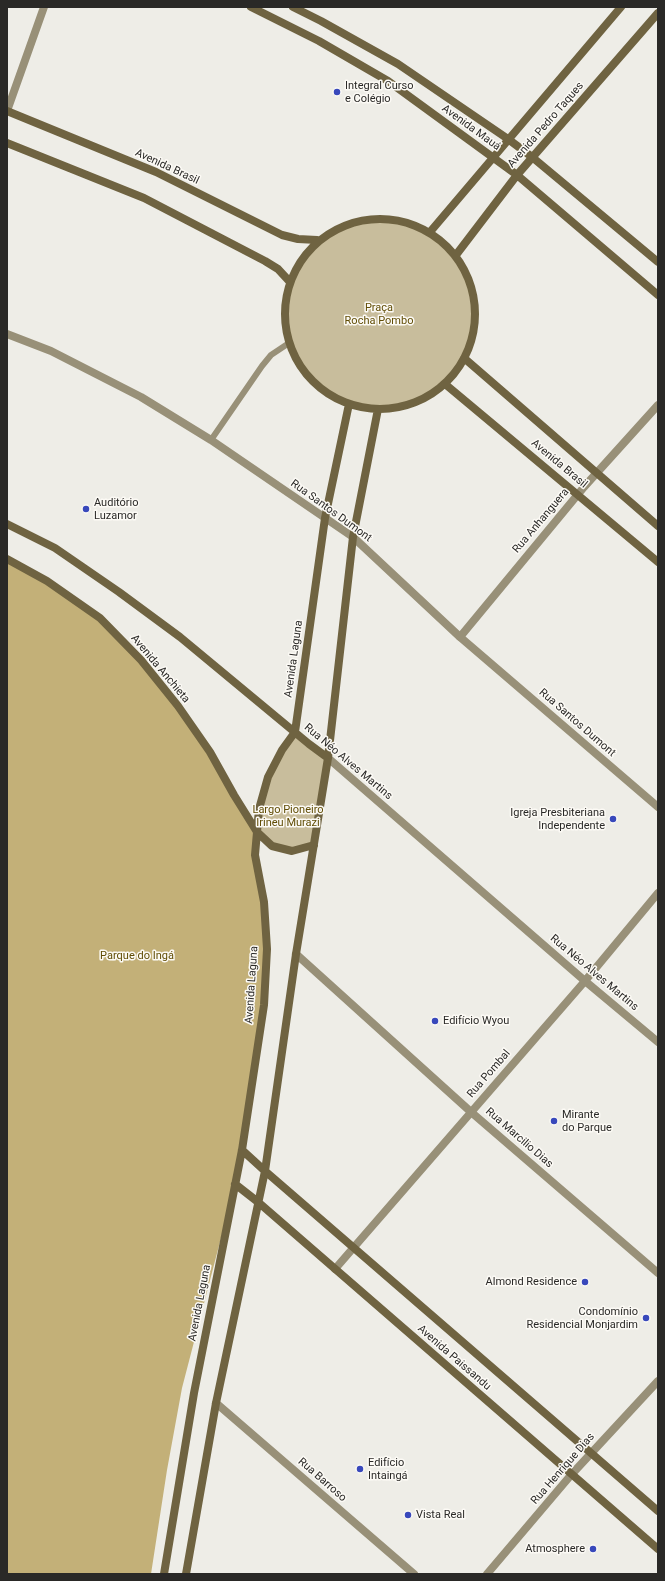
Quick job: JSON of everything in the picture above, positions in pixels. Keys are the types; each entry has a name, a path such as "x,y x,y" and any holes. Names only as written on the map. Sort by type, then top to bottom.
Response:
{"main road":[{"name":"Avenida Mauá","path":"250,7 319,41 388,82 517,175 658,295"},
{"name":"Avenida Mauá","path":"293,7 322,21 398,64 508,139 532,157 658,262"},
{"name":"Avenida Pedro Taques","path":"430,232 492,157 621,7"},
{"name":"Avenida Pedro Taques","path":"456,255 532,157 658,13"},
{"name":"Avenida Brasil","path":"7,111 156,172 282,235 298,239 318,240"},
{"path":"7,142 144,198 278,269 290,282"},
{"path":"382,219 406,223 430,232 456,255 467,276 474,304 473,334 464,358 454,374 445,384 430,395 414,403 396,408 369,409 349,404 326,392 303,371 289,343 284,313 290,282 300,258 318,240 335,230 358,222 382,219"},
{"name":"Avenida Brasil","path":"464,358 658,526"},
{"name":"Avenida Brasil","path":"445,384 658,562"},
{"name":"Avenida Laguna","path":"164,1574 194,1393 242,1150 264,1005 267,949 264,902 255,855 259,809 268,777 282,750 295,732 326,518 349,404"},
{"path":"186,1574 216,1403 265,1171 296,954 328,758 353,537 378,409"},
{"name":"Rua Néo Alves Martins","path":"7,524 55,548 119,592 198,652 328,758"},
{"name":"Avenida Anchieta","path":"7,559 47,581 100,618 141,660 178,706 210,752 257,832 272,846 292,851 314,845"},
{"name":"Avenida Paissandu","path":"242,1150 658,1511"},
{"name":"Avenida Paissandu","path":"235,1184 258,1202 658,1549"}],"street":[{"path":"7,111 44,7"},
{"name":"Rua Santos Dumont","path":"7,334 58,354 141,397 211,440 353,537 460,637 658,807"},
{"name":"Rua Anhanguera","path":"460,637 578,494 658,405"},
{"name":"Rua Néo Alves Martins","path":"328,758 585,981 658,1042"},
{"name":"Rua Pombal","path":"335,1269 585,981 658,893"},
{"name":"Rua Marcilio Dias","path":"296,954 471,1112 658,1273"},
{"name":"Rua Henrique Dias","path":"487,1574 571,1475 658,1381"},
{"name":"Rua Barroso","path":"216,1403 414,1574"}],"lane":[{"path":"211,440 262,366 271,355 289,343"}],"green space":[{"name":"Praça Rocha Pombo","path":"371,219 389,219 408,223 425,230 447,247 459,261 468,278 475,305 475,323 468,350 459,367 447,381 425,398 408,405 389,409 371,409 352,405 335,398 313,381 301,367 289,342 285,323 285,305 289,286 296,269 313,247 327,235 352,223"},
{"name":"Parque do Ingá","path":"7,559 100,618 178,706 257,832 255,855 264,902 264,1005 235,1184 182,1388 167,1470 151,1574 7,1574"},
{"name":"Largo Pioneiro Irineu Murazi","path":"295,732 328,758 314,845 292,851 272,846 257,832 268,777"}],"place":[{"name":"Integral Curso e Colégio","path":"337,92"},
{"name":"Auditório Luzamor","path":"86,509"},
{"name":"Igreja Presbiteriana Independente","path":"613,819"},
{"name":"Edifício Wyou","path":"435,1021"},
{"name":"Mirante do Parque","path":"554,1121"},
{"name":"Almond Residence","path":"585,1282"},
{"name":"Condomínio Residencial Monjardim","path":"646,1318"},
{"name":"Edifício Intaingá","path":"360,1469"},
{"name":"Vista Real","path":"408,1515"},
{"name":"Atmosphere","path":"593,1549"}]}
